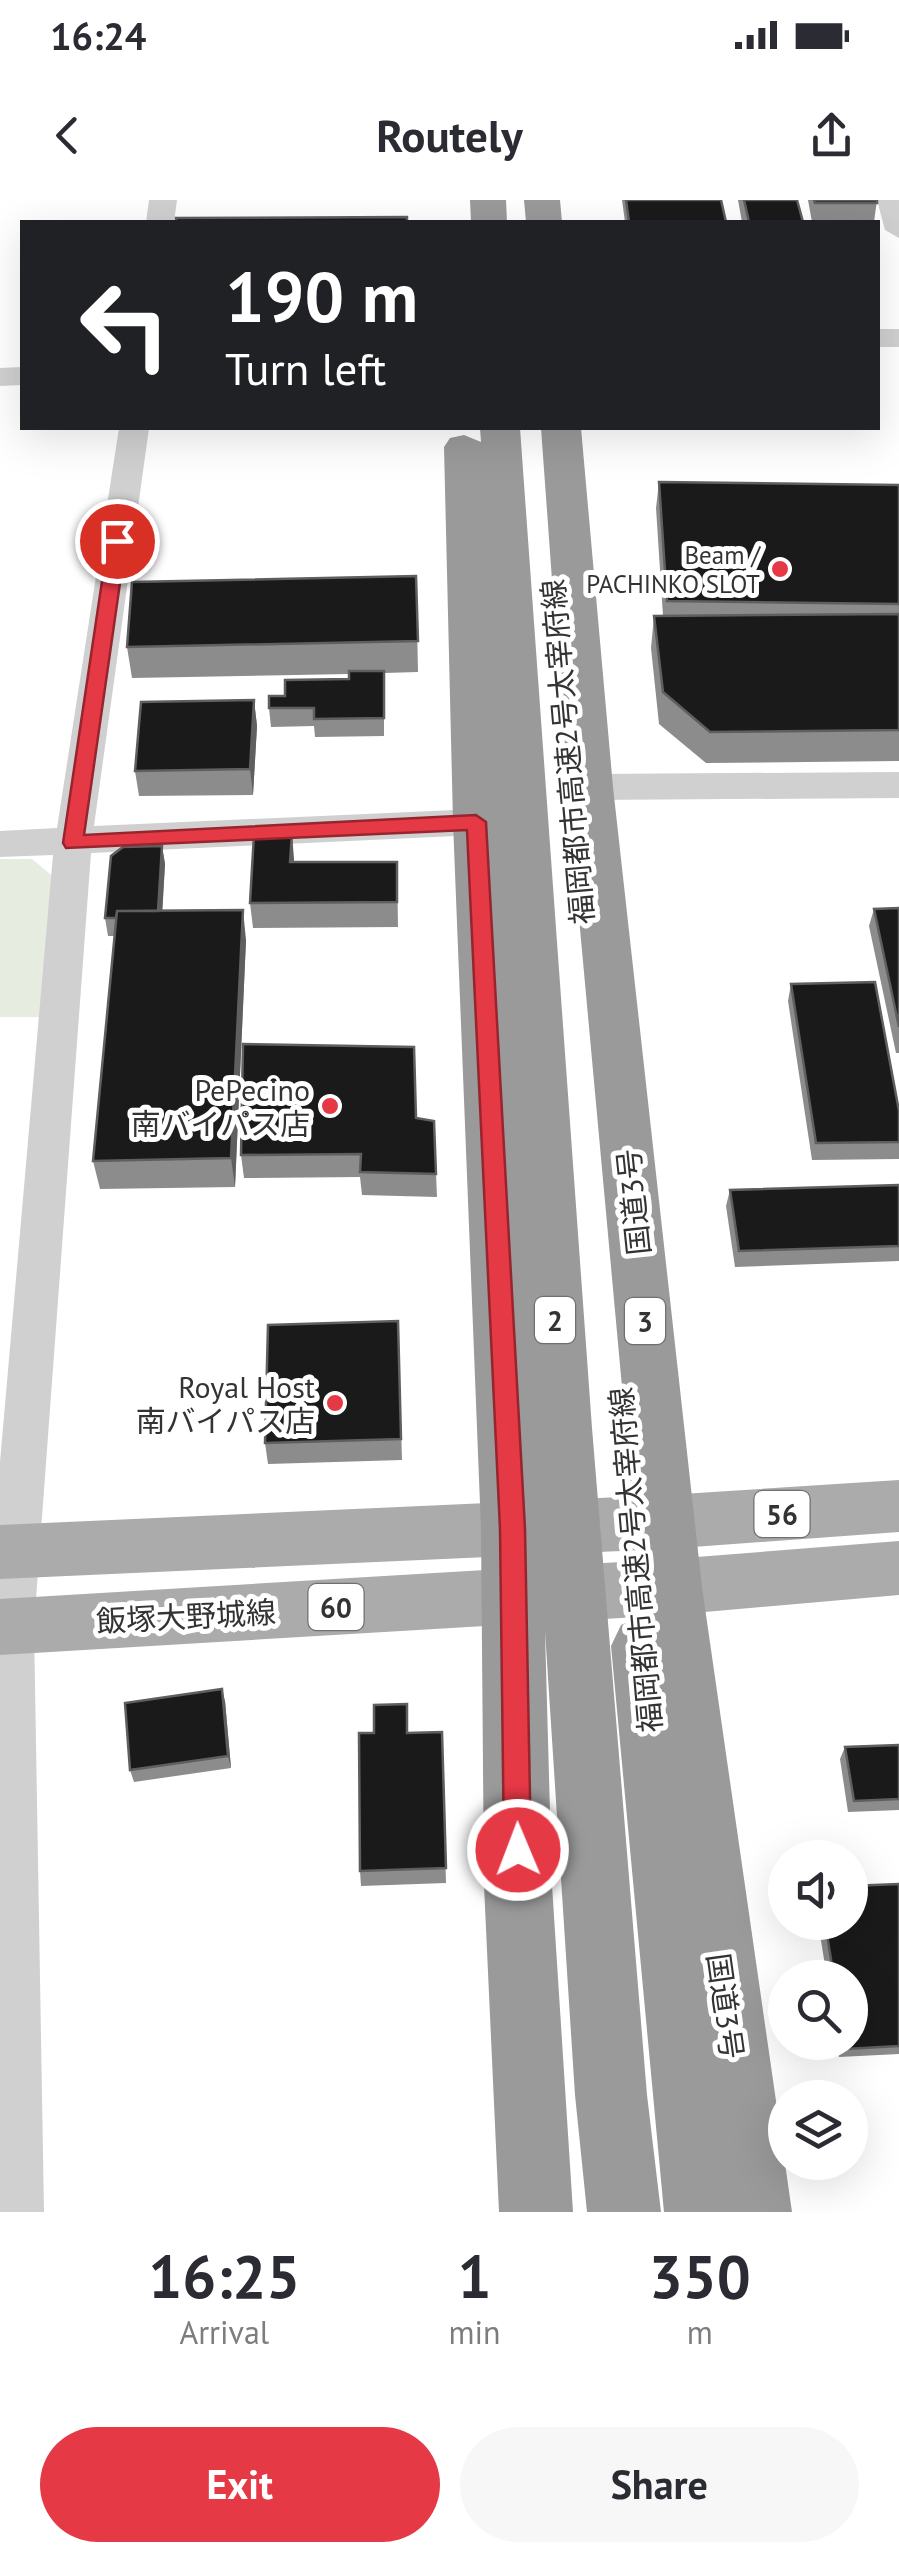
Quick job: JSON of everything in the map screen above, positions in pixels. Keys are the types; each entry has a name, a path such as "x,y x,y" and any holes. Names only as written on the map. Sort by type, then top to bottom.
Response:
{"highway":[{"path":"463,430 476,822 512,1529 518,1886 536,2212"},
{"name":"福岡都市高速2号太宰府線","path":"500,430 563,1448 611,2096 624,2212"},
{"name":"福岡都市高速2号太宰府線","path":"542,430 622,1428 685,2090 701,2212"},
{"name":"国道3号","path":"561,430 590,787 672,1587 755,2212"}],"main road":[{"name":"56","path":"666,1522 899,1506"},
{"path":"8,1552 666,1522"},
{"name":"56","path":"672,1587 899,1568"},
{"name":"飯塚大野城線","path":"5,1627 672,1587"}],"street":[{"path":"891,200 899,230"},
{"path":"15,2212 5,1627 8,1552 73,843 134,430"},
{"path":"590,787 899,785"},
{"path":"0,844 476,822"}],"shaded area":[{"path":"0,859 32,859 56,879 42,1017 0,1017"}],"building":[{"path":"626,200 721,200 726,220 629,220"},
{"path":"744,200 797,200 802,220 749,220"},
{"path":"814,200 877,200 877,203 815,203"},
{"path":"407,217 407,220 176,220"},
{"name":"Beam / PACHINKO SLOT","path":"659,482 899,485 899,604 667,601"},
{"path":"416,576 418,641 127,647 132,582"},
{"path":"899,614 899,730 710,732 663,692 654,616"},
{"path":"349,671 384,671 384,718 314,719 314,708 269,708 269,696 285,696 285,680 349,679"},
{"path":"254,700 250,769 135,771 141,702"},
{"path":"254,834 292,834 290,862 397,862 397,902 250,903"},
{"path":"162,846 158,911 117,911 116,918 105,918 111,856 123,847"},
{"path":"899,908 899,1027 874,909"},
{"path":"243,910 231,1158 93,1161 117,911"},
{"path":"875,982 899,1111 899,1142 816,1143 791,984"},
{"name":"PePecino 南バイパス店","path":"243,1044 414,1047 416,1118 434,1121 436,1174 360,1172 361,1154 241,1155"},
{"path":"899,1185 899,1246 739,1251 730,1190"},
{"name":"Royal Host 南バイパス店","path":"398,1321 401,1439 265,1443 268,1325"},
{"path":"222,1689 228,1756 130,1770 125,1703"},
{"path":"407,1704 407,1733 442,1732 446,1868 360,1871 359,1733 374,1733 374,1705"},
{"path":"899,1745 899,1799 854,1801 845,1747"},
{"path":"899,1884 899,2046 868,2048 868,1960 831,1960 828,1940 868,1940 868,1885"}],"place":[{"name":"Beam / PACHINKO SLOT","path":"780,569"},
{"name":"PePecino 南バイパス店","path":"330,1106"},
{"name":"Royal Host 南バイパス店","path":"335,1403"}],"route":[{"path":"117,541 73,843 476,822 512,1529 518,1850"}]}
